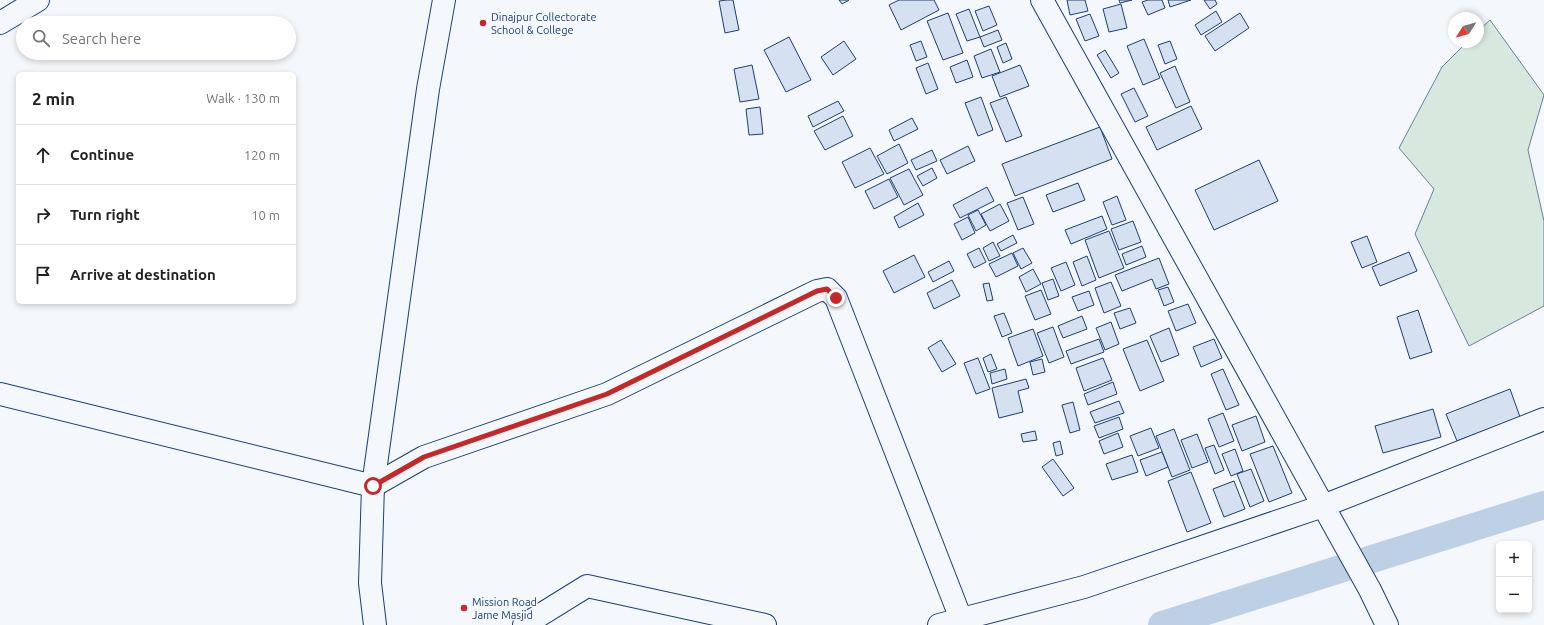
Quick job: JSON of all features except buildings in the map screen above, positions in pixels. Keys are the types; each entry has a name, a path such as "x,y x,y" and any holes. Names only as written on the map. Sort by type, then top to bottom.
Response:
{"street":[{"path":"0,23 38,0"},
{"path":"375,625 370,583 373,486 428,89 444,0"},
{"path":"1042,0 1370,590 1387,625"},
{"path":"0,394 373,486 424,457 607,394 817,291 827,289 836,298 961,620"},
{"path":"939,625 1084,587 1323,506 1544,419"},
{"path":"524,625 587,586 765,625"}],"shaded area":[{"path":"1490,20 1544,95 1528,150 1544,221 1544,306 1469,346 1415,234 1434,189 1399,148 1442,67 1461,48 1484,48 1484,26"}],"waterway":[{"path":"1162,625 1544,505"}],"place":[{"name":"Dinajpur Collectorate School & College","path":"483,23"},
{"name":"Mission Road Jame Masjid","path":"464,608"}],"route":[{"path":"373,486 424,457 607,394 817,291 827,289 836,298"}]}
